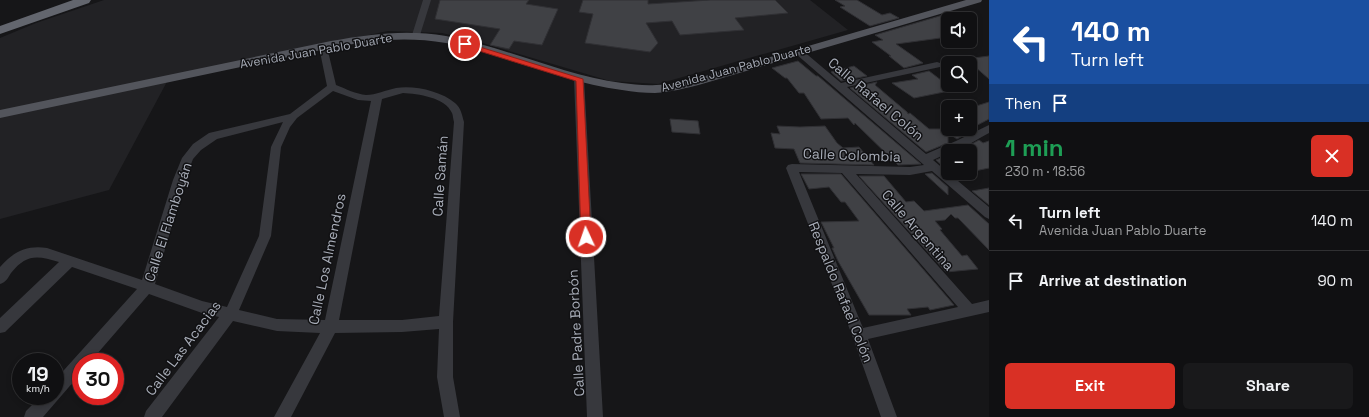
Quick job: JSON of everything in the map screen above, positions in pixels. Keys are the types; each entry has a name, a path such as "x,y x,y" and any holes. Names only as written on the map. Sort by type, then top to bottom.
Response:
{"highway":[{"path":"0,19 54,0"},
{"path":"0,30 84,0"}],"main road":[{"name":"Avenida Juan Pablo Duarte","path":"0,114 381,36 416,35 451,40 579,79 620,87 663,89 799,52 977,0"}],"street":[{"path":"416,35 427,0"},
{"path":"323,47 332,87"},
{"name":"Calle Rafael Colón","path":"799,52 989,214"},
{"path":"840,86 938,65"},
{"name":"Calle Padre Borbón","path":"579,79 595,417"},
{"name":"Calle Samán","path":"332,87 366,98 378,97 398,90 428,93 440,98 456,110 459,122 446,322 445,377 452,417"},
{"name":"Calle Las Acacias","path":"152,417 231,313 249,275 265,236 276,148 285,126 293,116 332,87"},
{"name":"Calle Los Almendros","path":"282,417 331,326 378,97"},
{"name":"Calle El Flamboyán","path":"64,381 147,286 179,180 192,152 213,136 293,116"},
{"path":"925,159 987,131"},
{"name":"Calle Colombia","path":"792,168 910,171 934,167"},
{"name":"Respaldo Rafael Colón","path":"792,168 859,335 889,417"},
{"name":"Calle Argentina","path":"845,169 969,310"},
{"path":"0,278 20,255 34,251 69,260 147,286 202,307 231,313 277,326 402,326 446,322"},
{"path":"0,327 69,260"},
{"path":"859,335 989,306"},
{"path":"32,417 43,405"}],"shaded area":[{"path":"104,0 810,0 848,30 658,84 610,81 479,42 442,33 388,31 170,76 109,190 0,219 0,38 36,23"}],"building":[{"path":"440,0 529,0 526,4 558,9 542,45 514,41 509,49 490,45 500,29 435,19"},
{"path":"583,0 648,0 648,4 710,0 775,0 788,13 735,18 744,30 680,35 672,21 646,23 658,43 650,52 585,43 593,14 579,12"},
{"path":"835,0 857,0 882,15 890,13 899,18 870,26 840,7 845,6"},
{"path":"941,16 941,38 896,44 923,63 904,68 872,42 883,40 875,35"},
{"path":"989,56 989,79 977,69 977,58"},
{"path":"798,61 818,76 921,164 898,165 848,118 821,119 804,93 799,93 787,78 772,68"},
{"path":"854,66 867,76 841,81 831,72"},
{"path":"929,71 941,80 941,92 944,92 914,98 892,83 918,79 912,75"},
{"path":"877,82 875,85 908,114 910,113 929,129 941,129 941,136 948,136 948,143 941,144 941,146 926,152 850,88"},
{"path":"989,102 989,119 977,125 977,106"},
{"path":"670,119 698,121 700,134 672,132"},
{"path":"777,126 825,126 837,143 843,148 859,147 874,165 800,163 794,149 775,148 771,133 780,134"},
{"path":"952,136 962,136 957,139"},
{"path":"979,140 983,143 989,141 989,168 977,171 977,144 972,144"},
{"path":"941,158 941,165 936,160"},
{"path":"932,173 948,187 948,195 925,174"},
{"path":"801,174 841,174 954,305 930,310 928,307 907,309 911,315 869,315 838,261 832,248 834,248 821,222 859,221 845,202 841,202 829,187 809,189"},
{"path":"859,176 884,176 906,202 914,201 924,211 968,205 989,224 989,250 958,218 955,218 951,214 945,220 935,221 942,229 940,230 962,256 967,255 978,269 946,272"},
{"path":"989,188 989,205 972,191"}],"route":[{"path":"465,44 579,79 586,237"}]}
